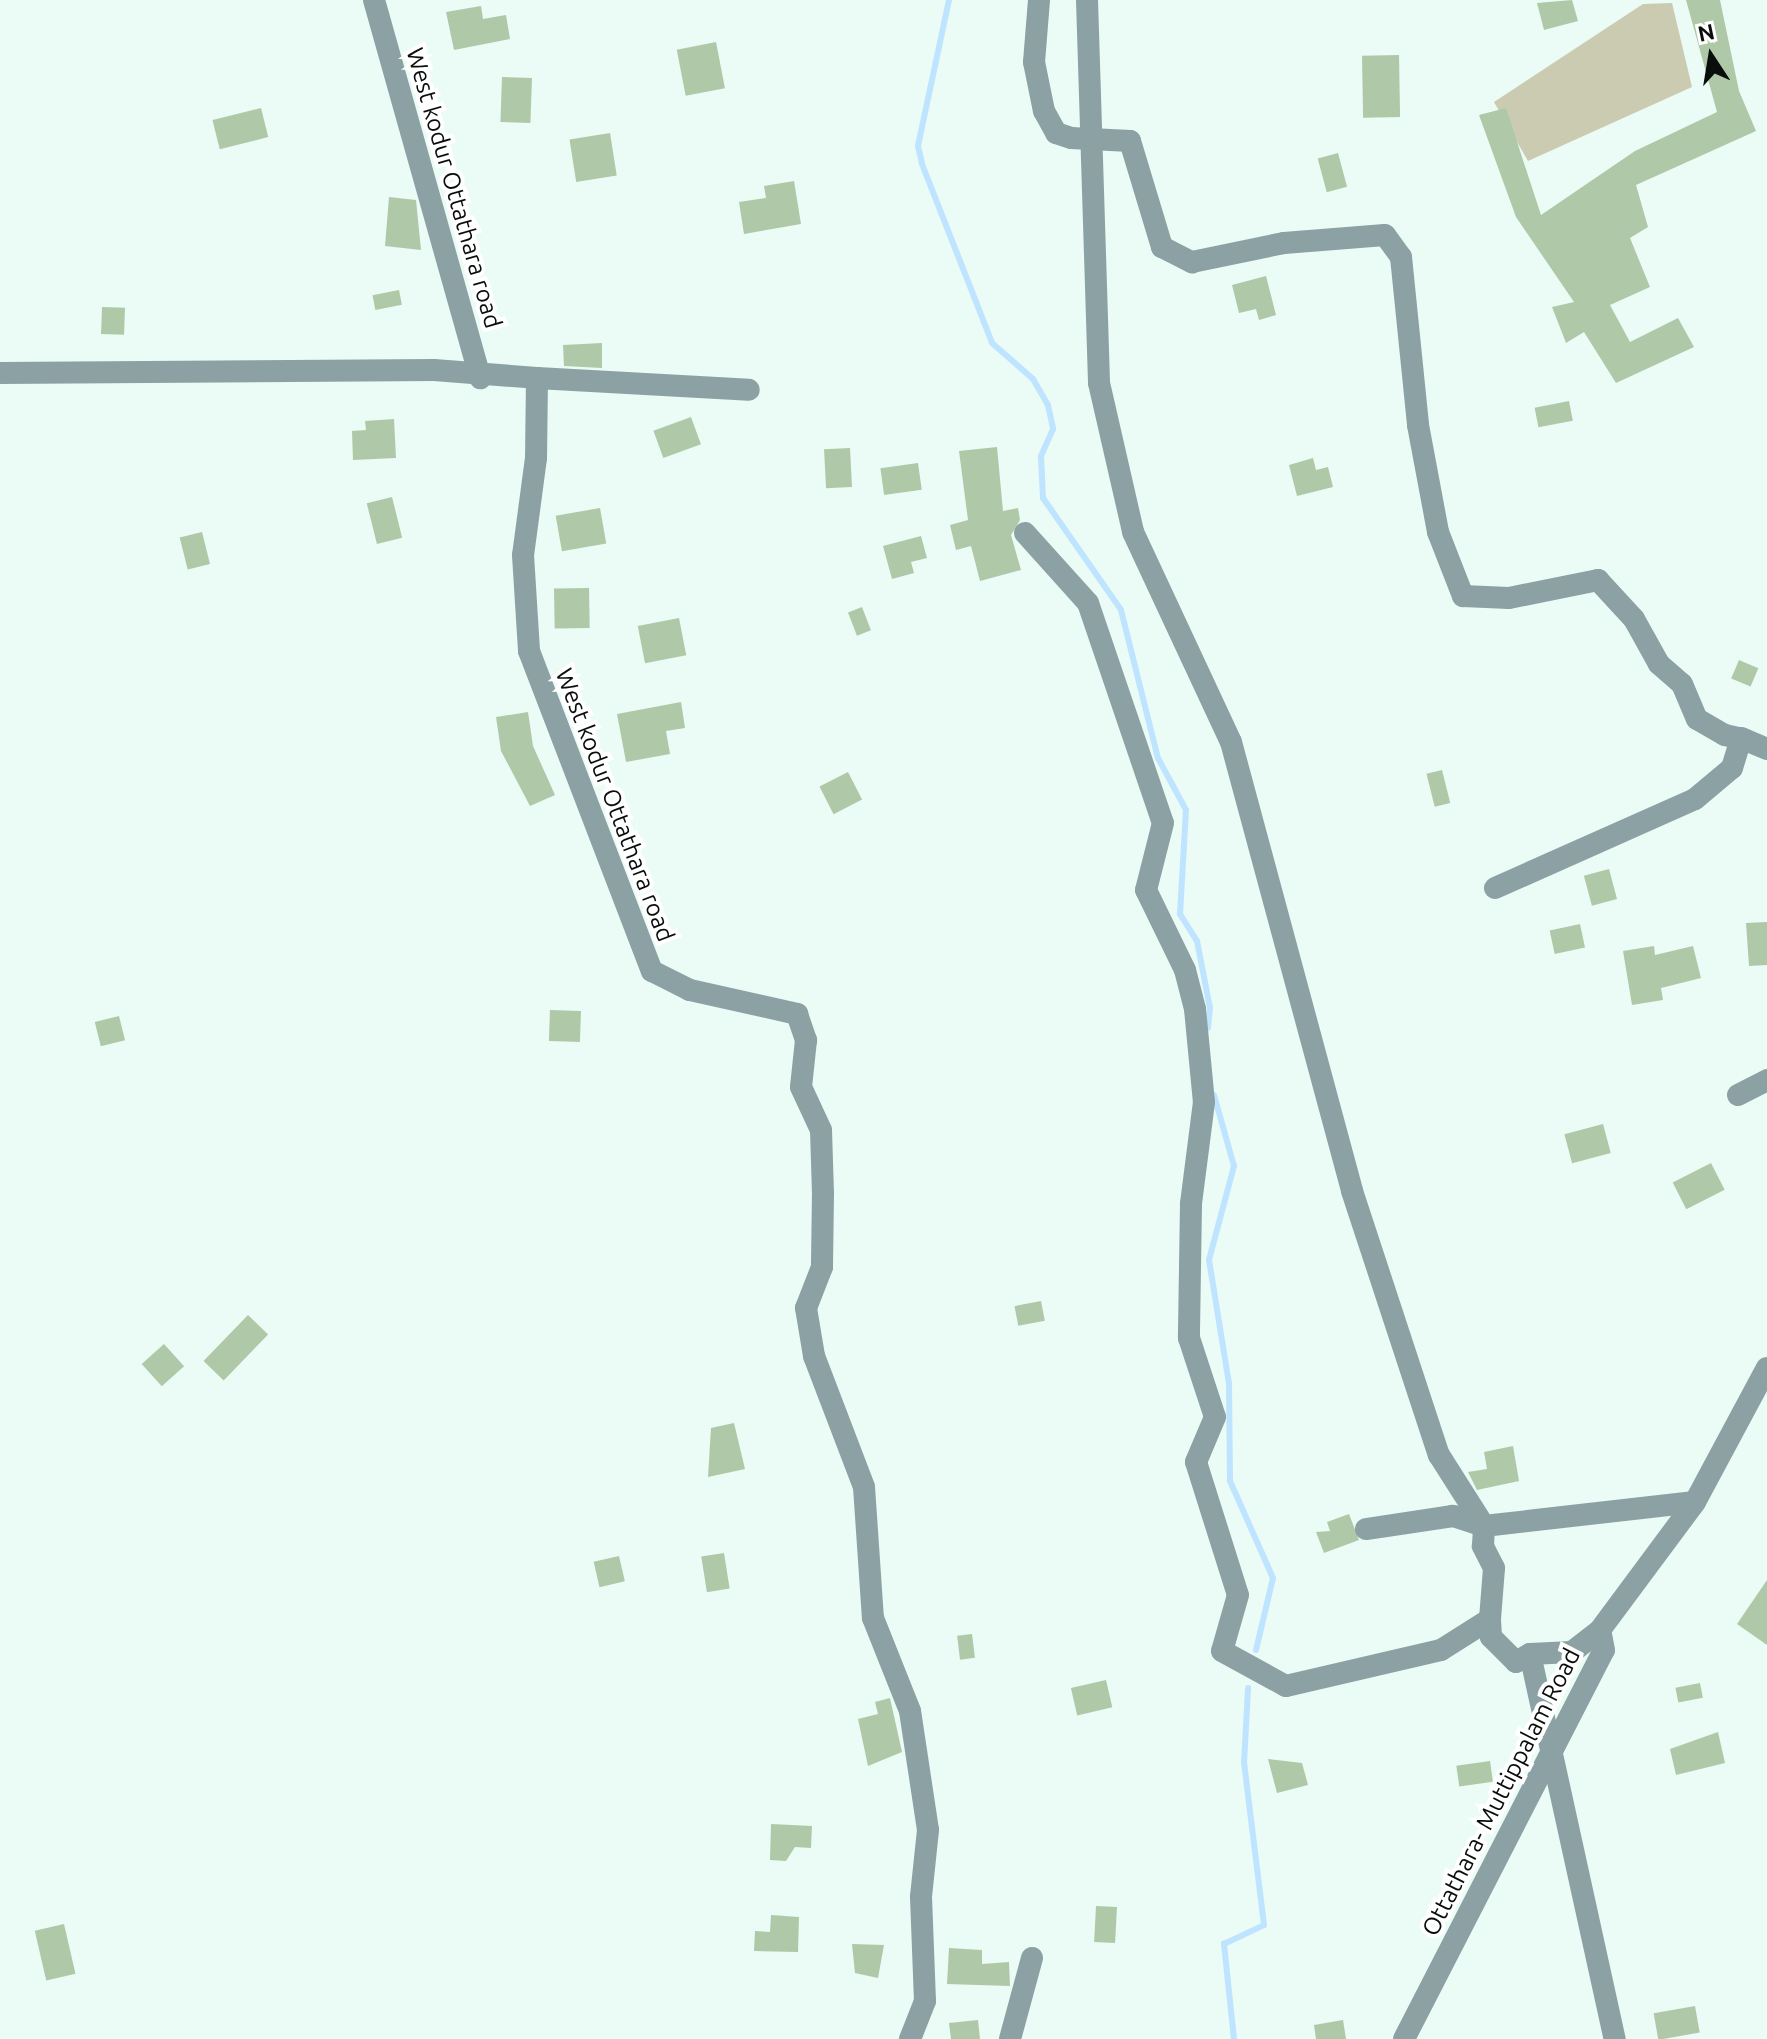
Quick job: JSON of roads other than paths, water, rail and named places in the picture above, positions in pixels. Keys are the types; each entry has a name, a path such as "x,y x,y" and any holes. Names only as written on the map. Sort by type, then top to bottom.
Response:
{"street":[{"name":"West kodur Ottathara road","path":"374,0 480,378"},
{"path":"1039,0 1034,62 1044,111 1056,133 1093,140 1130,141 1162,247 1192,262 1284,243 1385,235 1401,257 1418,425 1438,532 1463,596 1509,598 1598,580 1634,619 1659,664 1682,684 1697,719 1767,749"},
{"path":"1087,0 1099,383 1133,532 1231,742 1352,1191 1439,1455 1484,1526 1483,1546 1494,1568 1491,1637 1516,1662 1530,1654 1572,1652 1600,1630"},
{"path":"0,373 434,370 480,378 537,378 749,390"},
{"name":"West kodur Ottathara road","path":"537,378 536,458 523,555 529,651 652,971 690,990 797,1014 806,1040 801,1087 821,1130 823,1193 822,1267 806,1308 814,1356 864,1487 873,1618 910,1711 928,1830 921,1897 925,2001 910,2039"},
{"path":"1025,533 1088,603 1163,823 1146,890 1185,970 1195,1009 1204,1102 1191,1204 1189,1338 1215,1417 1196,1462 1238,1595 1222,1651 1286,1686 1441,1650 1490,1619"},
{"path":"1495,888 1695,799 1732,768 1738,738"},
{"path":"1738,1095 1767,1080"},
{"name":"Ottathara- Muttippalam Road","path":"1404,2039 1604,1650 1600,1630 1695,1502 1767,1368"},
{"path":"1366,1529 1453,1516 1484,1526 1695,1502"},
{"path":"1530,1654 1554,1746 1615,2039"},
{"path":"1010,2039 1032,1958"}],"waterway":[{"path":"949,0 918,146 922,164 992,343 1033,379 1048,405 1053,429 1041,456 1043,498 1121,610 1158,758 1186,810 1180,914 1197,941 1210,1008 1208,1028"},
{"path":"1214,1095 1234,1166 1209,1260 1229,1383 1230,1481 1273,1578 1256,1650"},
{"path":"1234,2039 1224,1944 1264,1925 1244,1763 1248,1688"}]}
